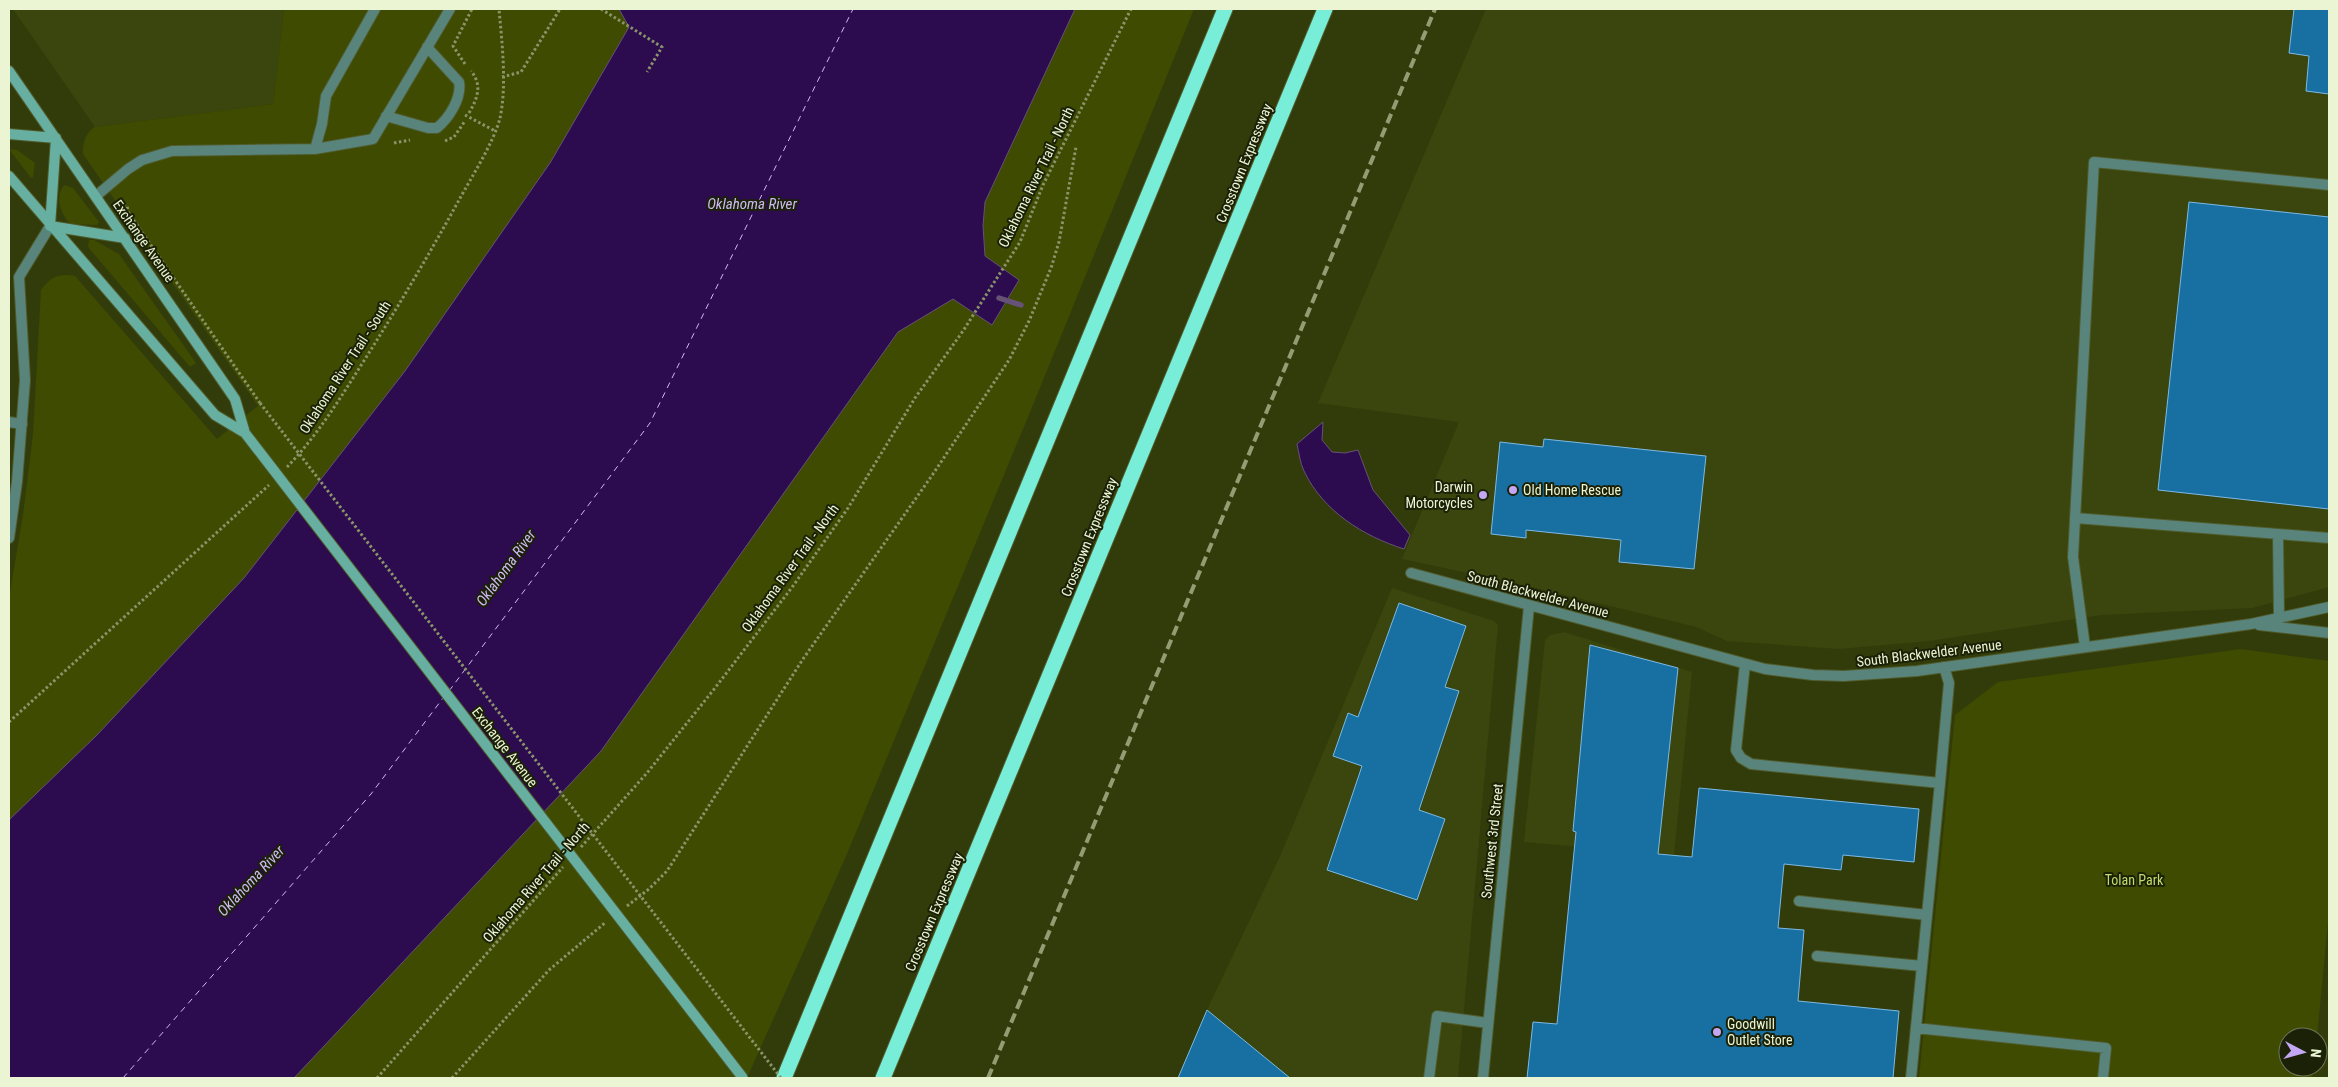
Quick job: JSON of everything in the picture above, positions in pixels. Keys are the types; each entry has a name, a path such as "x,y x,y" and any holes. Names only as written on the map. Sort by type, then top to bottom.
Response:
{"highway":[{"path":"783,1078 1225,9"},
{"name":"Crosstown Expressway","path":"882,1078 1325,9"}],"main road":[{"name":"Exchange Avenue","path":"9,71 236,399 245,433"},
{"path":"9,134 56,138 50,226 125,238"},
{"name":"Exchange Avenue","path":"9,176 50,226 215,415 245,433 743,1078"}],"street":[{"path":"315,149 322,124 326,96 375,9"},
{"path":"96,196 128,169 142,160 172,151 315,149 373,138 450,9"},
{"path":"386,116 428,128 437,128 445,122 459,97 459,82 427,47"},
{"path":"2085,647 2073,557 2094,162 2329,184"},
{"path":"9,538 25,380 19,277 50,226"},
{"path":"9,422 22,424"},
{"path":"2075,518 2329,538"},
{"path":"2278,534 2279,618"},
{"name":"South Blackwelder Avenue","path":"1411,574 1745,664 1784,672 1844,676 1944,667 2251,624 2329,607"},
{"name":"Southwest 3rd Street","path":"1483,1078 1529,606"},
{"name":"South Blackwelder Avenue","path":"2251,624 2329,633"},
{"path":"1745,664 1736,750 1741,758 1751,764 1940,783"},
{"path":"1911,1078 1949,683 1944,667"},
{"path":"1799,901 1927,915"},
{"path":"1817,956 1922,966"},
{"path":"1429,1078 1436,1016 1488,1023"},
{"path":"1916,1028 2106,1048 2104,1078"}],"path":[{"name":"Oklahoma River Trail - South","path":"283,471 308,445 322,426 375,343 446,224 495,131 501,109 502,77 499,9"},
{"path":"502,77 521,72 560,9"},
{"path":"601,9 662,47 647,72"},
{"name":"Oklahoma River Trail - North","path":"579,850 647,773 793,586 848,508 915,398 963,332 1020,242 1043,185 1131,9"},
{"path":"453,108 495,131"},
{"path":"620,912 649,889 667,871 802,659 933,474 1009,360 1029,321 1051,268 1059,242 1076,147"},
{"path":"123,205 127,206 128,212 260,403 783,1078"},
{"path":"9,722 270,484"},
{"name":"Oklahoma River Trail - North","path":"377,1078 566,864"},
{"path":"452,1078 549,970 612,917"}],"shaded area":[{"path":"13,9 284,9 273,104 95,127"},
{"path":"1486,9 2329,9 2329,587 2252,608 2101,615 1929,641 1839,649 1727,641 1696,627 1528,586 1402,559 1459,422 1318,403"},
{"path":"1392,588 1494,621 1498,625 1458,1078 1178,1078 1207,1010 1281,854"},
{"path":"1564,632 1692,672 1674,855 1524,842 1545,640 1550,635"}],"green space":[{"path":"284,9 1194,9 847,854 747,1078 9,1078 9,598 23,515 33,434 41,290 55,277 64,275 75,276 217,439 258,406 83,154 83,150 87,135 95,127 273,104"},
{"path":"9,149 17,150 35,163 33,177 31,178"},
{"path":"64,185 73,188 99,222 97,225 70,224 64,215 59,200 59,195"},
{"path":"89,240 94,240 119,254 196,363 190,367 88,247"},
{"name":"Tolan Park","path":"2241,649 2329,661 2329,912 2318,1027 2278,1027 2278,1077 2312,1078 1919,1078 1955,715 1998,682"}],"water":[{"name":"Oklahoma River","path":"619,9 1075,9 985,202 983,226 985,256 1019,280 992,325 953,299 898,332 601,751 294,1078 9,1078 9,820 97,735 244,578 405,371 550,163 629,27"},
{"path":"1323,422 1322,440 1332,452 1345,453 1358,450 1373,490 1410,535 1404,549 1374,537 1346,520 1333,510 1312,485 1303,468 1297,444"}],"building":[{"path":"2294,9 2329,9 2329,94 2306,91 2309,56 2289,53"},
{"path":"2189,202 2329,217 2329,509 2158,490"},
{"path":"1544,439 1706,456 1694,569 1619,562 1621,540 1526,530 1526,538 1491,534 1500,442 1543,447"},
{"path":"1399,603 1466,626 1445,687 1459,691 1419,810 1445,819 1417,900 1327,870 1362,766 1333,756 1348,713 1358,717"},
{"path":"1590,645 1678,668 1658,854 1692,857 1699,788 1919,809 1914,862 1843,855 1841,870 1784,864 1778,928 1804,930 1798,1001 1899,1011 1893,1078 1527,1078 1533,1022 1557,1024 1576,832 1573,831"},
{"path":"1207,1010 1290,1078 1178,1078"}],"waterway":[{"path":"999,298 1021,305"}],"ferry route":[{"path":"449,691 650,423 853,9"},
{"path":"123,1078 371,794 443,698"}],"railway":[{"path":"988,1078 1435,9"}],"place":[{"name":"Old Home Rescue","path":"1513,490"},
{"name":"Darwin Motorcycles","path":"1483,495"},
{"name":"Goodwill Outlet Store","path":"1717,1032"}]}
